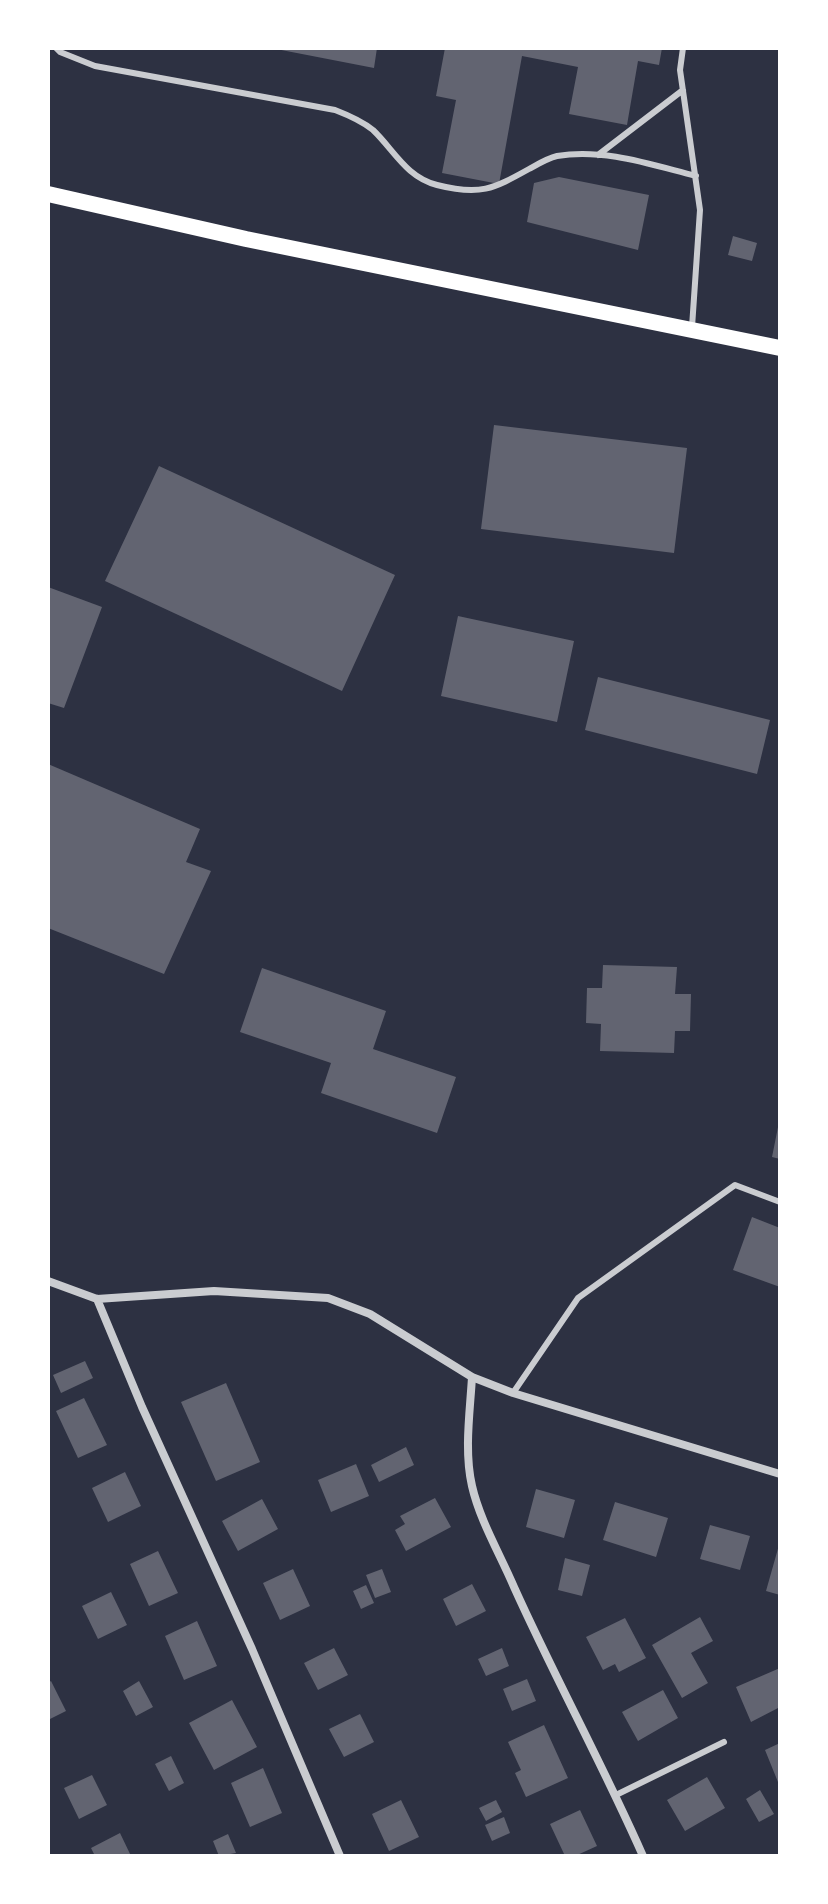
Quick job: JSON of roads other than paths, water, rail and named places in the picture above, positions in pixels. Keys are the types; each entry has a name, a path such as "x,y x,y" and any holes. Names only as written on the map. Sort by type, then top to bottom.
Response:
{"main road":[{"path":"48,194 246,239 780,348"}],"street":[{"path":"48,1281 97,1299 214,1291 328,1298 370,1314 472,1377 513,1393 780,1474"},
{"path":"97,1299 340,1856"},
{"path":"472,1377 468,1454 472,1485 481,1515 551,1669 616,1795 643,1856"}],"lane":[{"path":"56,48 95,66 335,110 370,127 408,170 435,184 465,190 494,188 553,157 598,155 634,160 696,176"},
{"path":"683,48 680,70 696,176 700,232 692,330"},
{"path":"598,155 683,90"},
{"path":"513,1393 578,1298 735,1185 780,1202"},
{"path":"616,1795 724,1742"}]}
